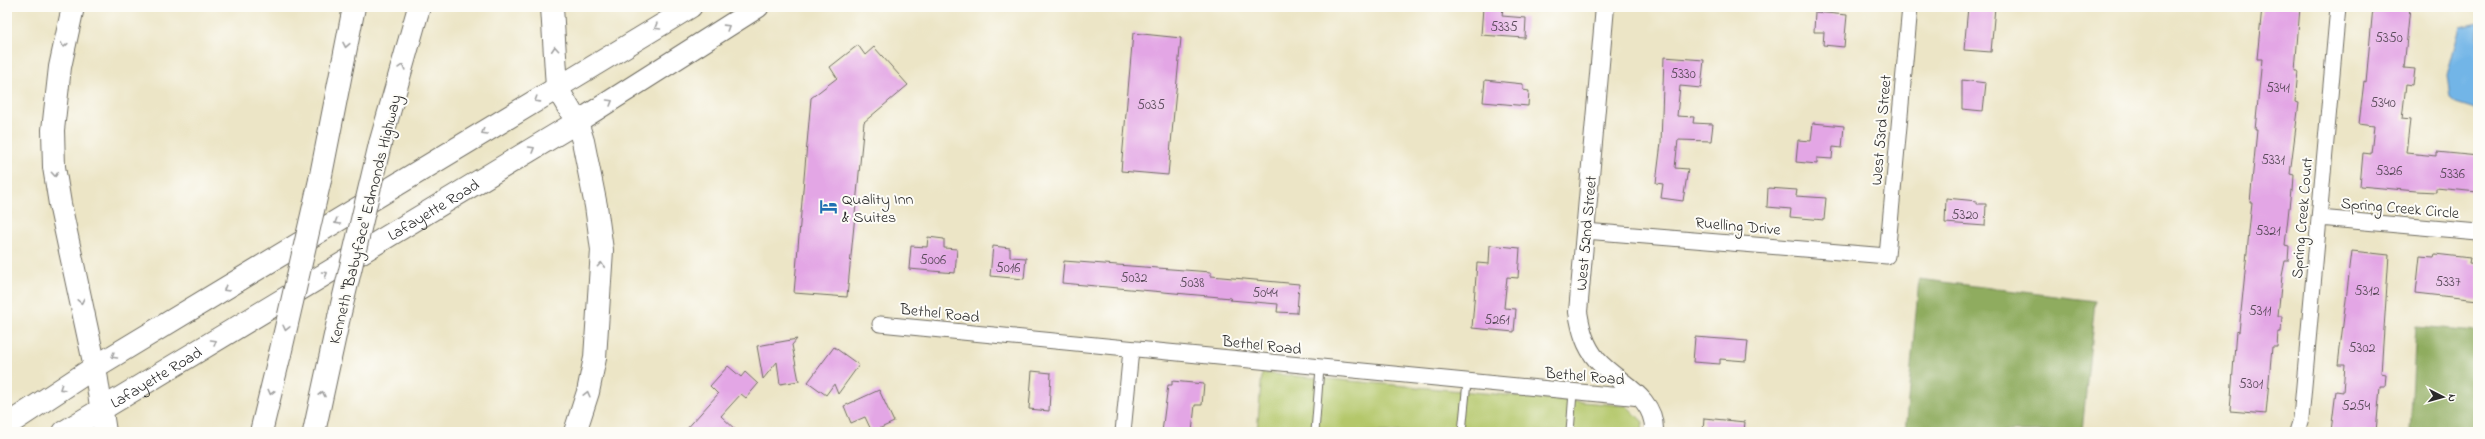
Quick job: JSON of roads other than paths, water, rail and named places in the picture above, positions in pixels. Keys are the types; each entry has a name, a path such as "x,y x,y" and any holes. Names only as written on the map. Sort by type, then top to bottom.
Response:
{"main road":[{"path":"73,7 64,43 59,73 53,130 54,167 60,204 95,367 105,432"},
{"path":"261,432 320,180 354,7"},
{"name":"Kenneth \"Babyface\" Edmonds Highway","path":"314,432 339,317 380,144 419,7"},
{"path":"552,7 557,88 577,122 591,179 602,250 595,358 588,392 575,432"},
{"path":"7,425 95,367 691,7"},
{"name":"Lafayette Road","path":"64,432 577,122 758,7"}],"street":[{"name":"West 52nd Street","path":"1605,7 1578,312 1581,331 1589,350 1598,361 1641,398 1651,413 1654,432"},
{"name":"West 53rd Street","path":"1887,256 1910,7"},
{"name":"Spring Creek Court","path":"2297,432 2301,419 2338,7"},
{"name":"Spring Creek Circle","path":"2319,218 2478,232"},
{"name":"Ruelling Drive","path":"1585,231 1887,256"},
{"name":"Bethel Road","path":"880,324 1131,350 1641,398"},
{"path":"1123,432 1131,350"}],"lane":[{"path":"1314,432 1320,368"},
{"path":"1462,432 1467,382"},
{"path":"1570,432 1573,392"}],"water":[{"path":"2478,23 2478,110 2456,103 2450,98 2447,75 2460,27"}],"place":[{"name":"Quality Inn & Suites","path":"829,207"}]}
